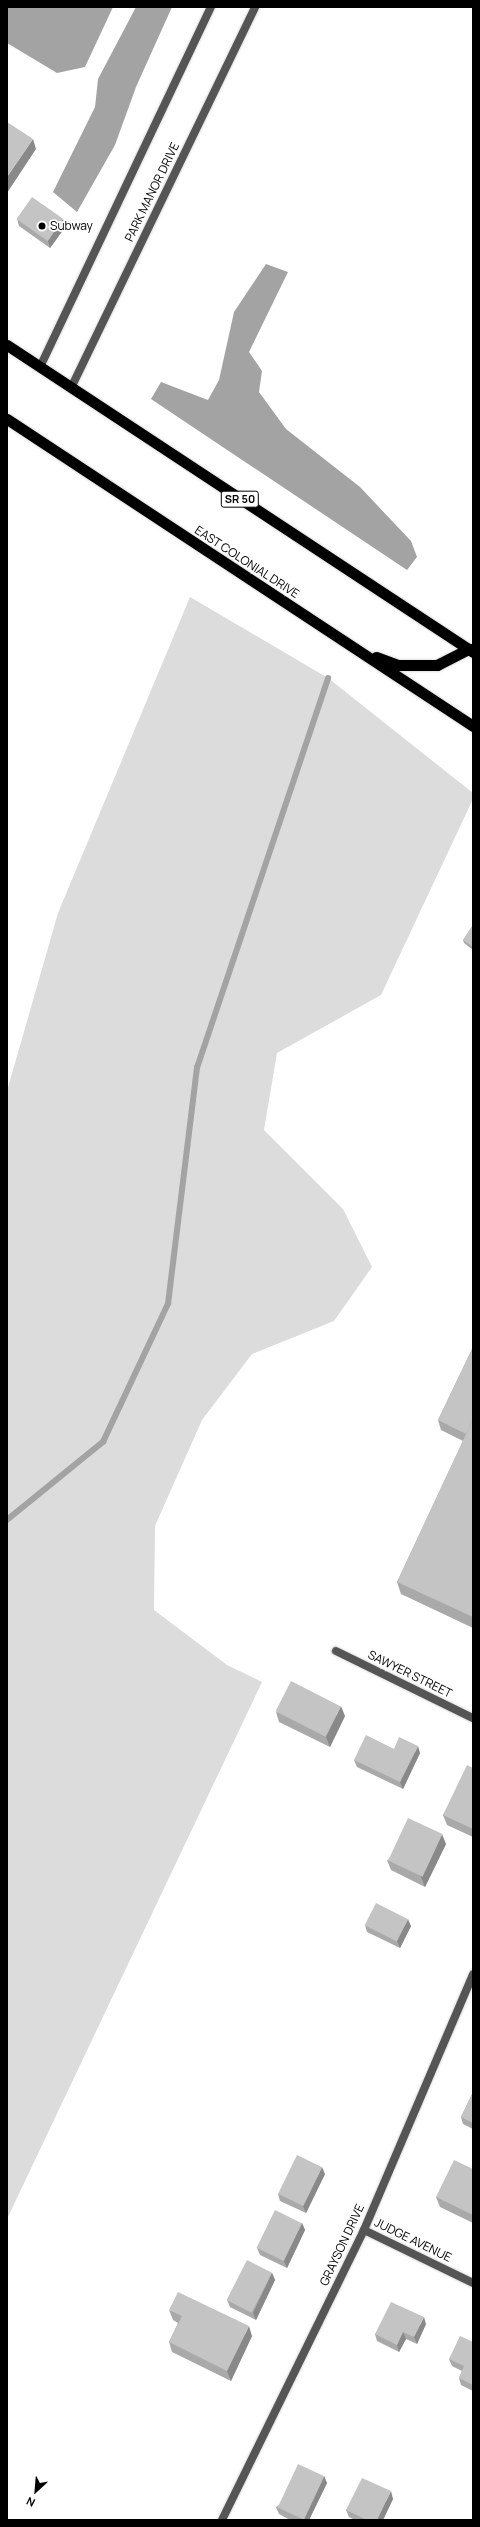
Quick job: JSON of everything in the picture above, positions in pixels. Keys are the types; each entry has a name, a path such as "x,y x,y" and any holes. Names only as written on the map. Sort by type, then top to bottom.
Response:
{"highway":[{"name":"SR 50","path":"7,345 471,651"},
{"name":"EAST COLONIAL DRIVE","path":"8,423 473,726"},
{"path":"359,651 398,665 437,665 471,651"}],"street":[{"path":"40,367 211,7"},
{"name":"PARK MANOR DRIVE","path":"71,388 255,7"},
{"name":"SAWYER STREET","path":"336,1651 473,1718"},
{"name":"GRAYSON DRIVE","path":"222,2520 364,2230 473,1974"},
{"name":"JUDGE AVENUE","path":"364,2230 473,2283"}],"shaded area":[{"path":"7,7 113,7 85,67 57,73 7,43"},
{"path":"136,7 172,7 136,87 115,145 77,212 53,192 95,107 98,79"},
{"path":"266,264 288,272 249,352 262,371 259,392 286,429 360,487 411,541 417,557 407,570 151,399 161,382 208,400 219,380 234,312"},
{"path":"190,597 328,678 473,793 473,799 381,995 277,1053 264,1130 343,1209 372,1267 334,1321 252,1354 202,1420 155,1526 154,1610 227,1665 262,1682 7,2219 7,1091 58,913"}],"building":[{"path":"7,122 33,139 7,177"},
{"name":"Subway","path":"32,197 63,219 48,241 17,219"},
{"path":"473,925 473,947 463,940"},
{"path":"473,1347 473,1419 466,1434 438,1420"},
{"path":"473,1419 473,1617 397,1582"},
{"path":"291,1681 341,1706 325,1737 276,1711"},
{"path":"366,1735 394,1749 399,1737 418,1746 400,1782 354,1760"},
{"path":"467,1765 473,1768 473,1829 443,1815"},
{"path":"408,1818 442,1834 423,1877 388,1861"},
{"path":"376,1903 408,1919 397,1942 365,1925"},
{"path":"473,2092 473,2123 461,2117"},
{"path":"297,2155 322,2167 303,2206 278,2194"},
{"path":"454,2160 473,2169 473,2215 436,2197"},
{"path":"275,2210 302,2223 284,2261 257,2248"},
{"path":"247,2260 272,2273 252,2313 227,2300"},
{"path":"178,2292 249,2326 227,2371 169,2342 182,2316 169,2310"},
{"path":"391,2302 424,2317 414,2337 403,2332 397,2345 375,2334"},
{"path":"460,2336 473,2342 473,2385 459,2378 464,2366 449,2359"},
{"path":"298,2464 324,2476 304,2520 278,2508"},
{"path":"362,2478 391,2491 377,2520 367,2520 346,2510"}],"waterway":[{"path":"7,1520 103,1442 168,1304 197,1068 328,678"}],"place":[{"name":"Subway","path":"42,226"}]}
